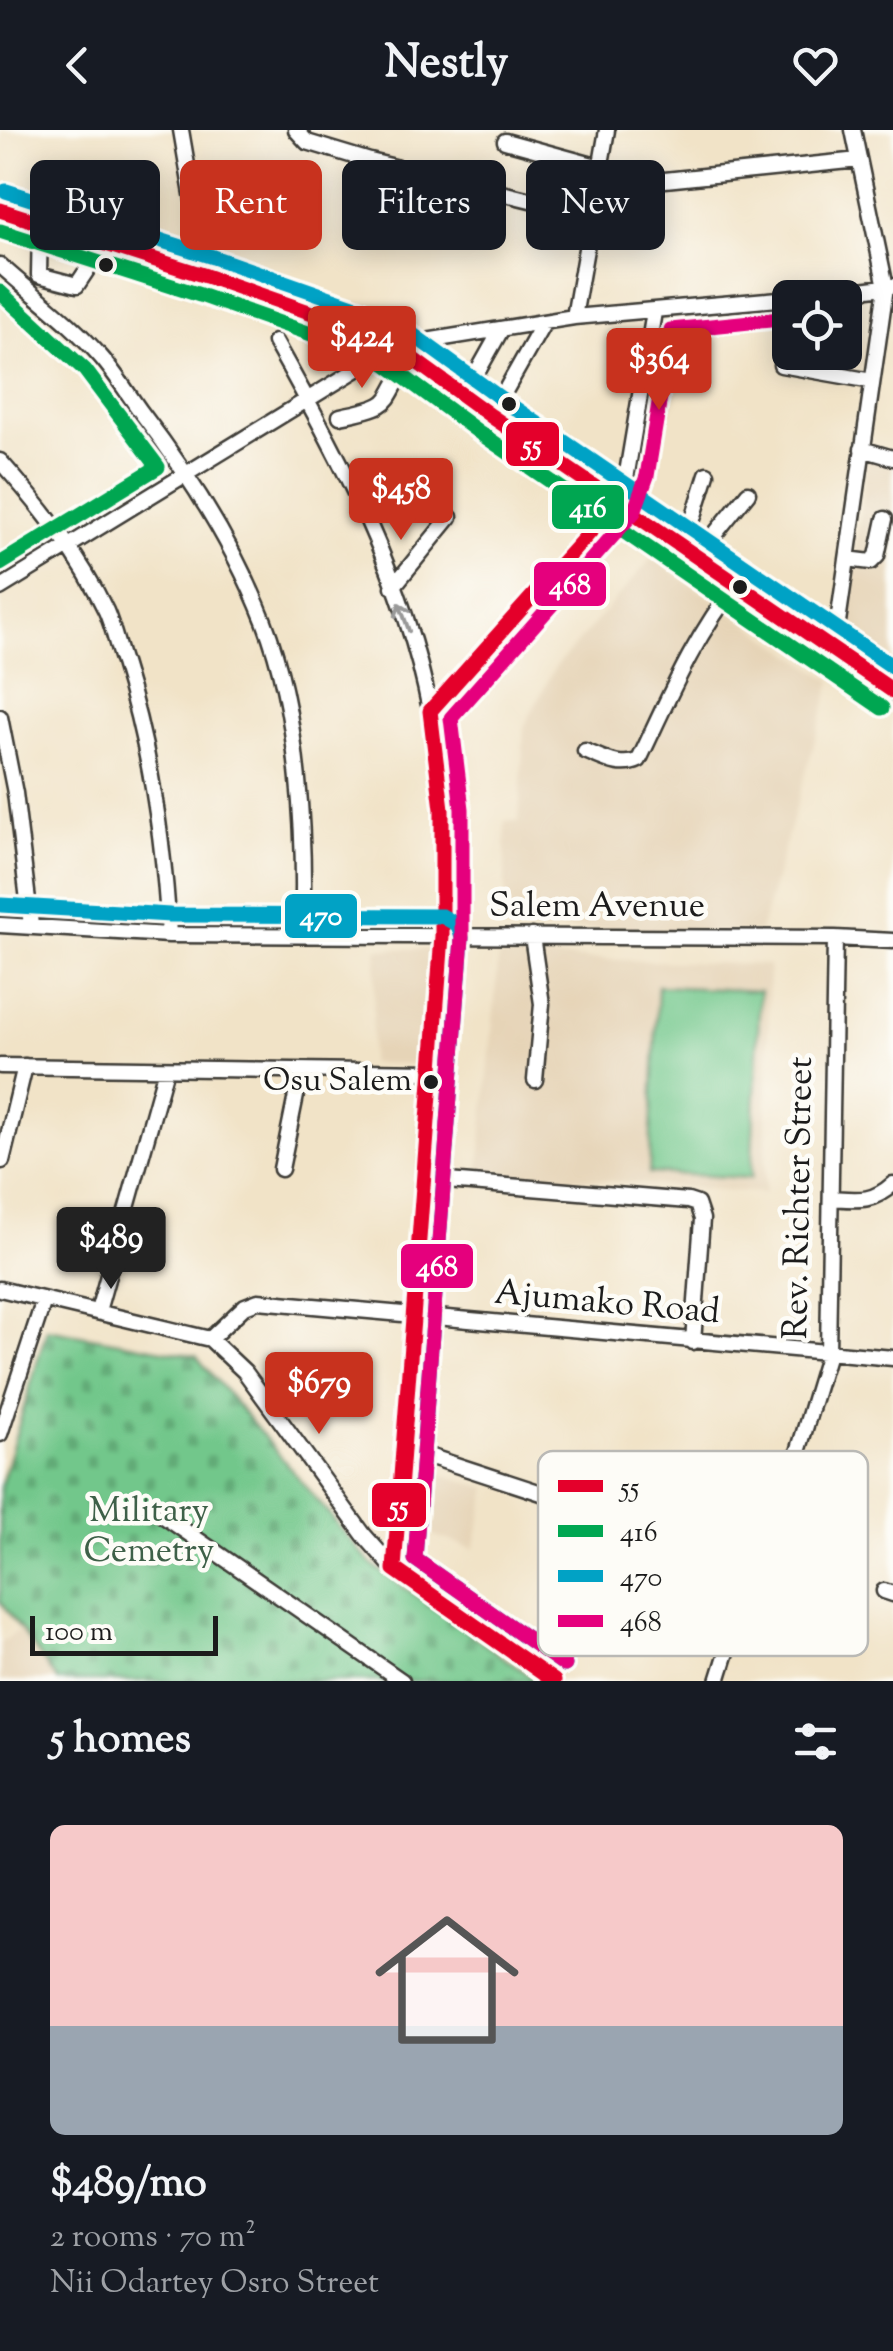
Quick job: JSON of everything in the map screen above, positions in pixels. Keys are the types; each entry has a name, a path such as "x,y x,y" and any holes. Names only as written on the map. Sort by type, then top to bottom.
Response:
{"main road":[{"path":"0,210 30,220"},
{"path":"106,250 206,276 395,346 893,691"}],"street":[{"path":"181,130 206,276"},
{"path":"296,130 307,142 370,161 526,199"},
{"path":"601,160 607,130"},
{"path":"834,650 889,287 853,130"},
{"path":"505,140 575,160"},
{"path":"665,180 859,160"},
{"path":"38,250 39,275 77,286 87,270"},
{"path":"574,318 586,250"},
{"path":"0,265 100,356 187,472 238,563 265,623 282,687 295,762 301,830 302,935"},
{"path":"862,290 889,287"},
{"path":"0,588 395,346 574,318 772,300"},
{"path":"430,711 617,502 627,473 654,312"},
{"path":"492,416 543,324"},
{"path":"464,396 501,330"},
{"path":"275,342 379,546 394,586 413,640 430,711 442,810 442,936 394,1569"},
{"path":"340,416 379,408 388,401 411,360"},
{"path":"809,370 872,381"},
{"path":"862,449 893,458"},
{"path":"0,461 70,546 107,613 132,691 152,781 161,835 168,935"},
{"path":"691,552 707,474"},
{"path":"691,552 748,493"},
{"path":"394,586 450,517"},
{"path":"846,559 871,562 877,556 886,519"},
{"path":"584,751 616,763 639,760 687,656 709,618 737,584"},
{"path":"0,717 31,926"},
{"name":"Salem Avenue","path":"0,925 168,935 835,938 893,942"},
{"path":"532,936 542,1004 535,1080"},
{"name":"Rev. Richter Street","path":"798,1451 828,1353 835,938"},
{"path":"0,1066 432,1072"},
{"path":"2,1160 26,1066"},
{"path":"98,1311 166,1070"},
{"path":"281,1169 301,1070"},
{"path":"424,1179 697,1204 702,1219 693,1342"},
{"path":"831,1198 866,1201 878,1198 893,1184"},
{"path":"0,1289 210,1339 244,1372 364,1535 394,1569 554,1681"},
{"path":"0,1434 44,1300"},
{"name":"Ajumako Road","path":"210,1339 245,1306 258,1301 893,1358"},
{"path":"404,1448 538,1492"},
{"path":"162,1515 402,1681"},
{"name":"Rev. Richter Street","path":"718,1681 726,1656"}],"shaded area":[{"path":"868,453 893,462 893,659 846,627"},
{"path":"652,558 832,681 760,932 505,928 505,821 519,822 524,727 554,669"},
{"path":"377,949 430,949 423,1064 370,1063"},
{"path":"499,956 769,965 765,1193 479,1171"},
{"path":"425,1470 488,1488 474,1549 415,1529 417,1478"},
{"path":"20,1629 58,1681 0,1681 0,1644"}],"green space":[{"path":"658,986 760,991 751,1178 649,1173"},
{"name":"Military Cemetry","path":"47,1329 196,1356 370,1563 537,1681 58,1681 0,1601 0,1488"}],"tunnel":[{"path":"87,270 93,253"}],"transit line":[{"name":"470","path":"6,191 213,257 362,309 405,329 893,667"},
{"name":"55","path":"0,210 206,276 395,346 893,691"},
{"name":"416","path":"0,231 200,295 385,363 480,433 882,708"},
{"name":"416","path":"0,292 85,370 158,467 0,564"},
{"name":"468","path":"538,1646 415,1559 462,938 462,809 451,718 634,512 647,476 671,330 772,320"},
{"name":"55","path":"554,1681 394,1569 442,936 442,809 430,711 617,502"},
{"name":"470","path":"1,905 170,915 442,916 458,925 462,938 415,1559 538,1646"},
{"name":"470","path":"552,1656 565,1665"},
{"name":"468","path":"552,1656 565,1665"}],"place":[{"name":"Osu Salem","path":"431,1082"}]}
